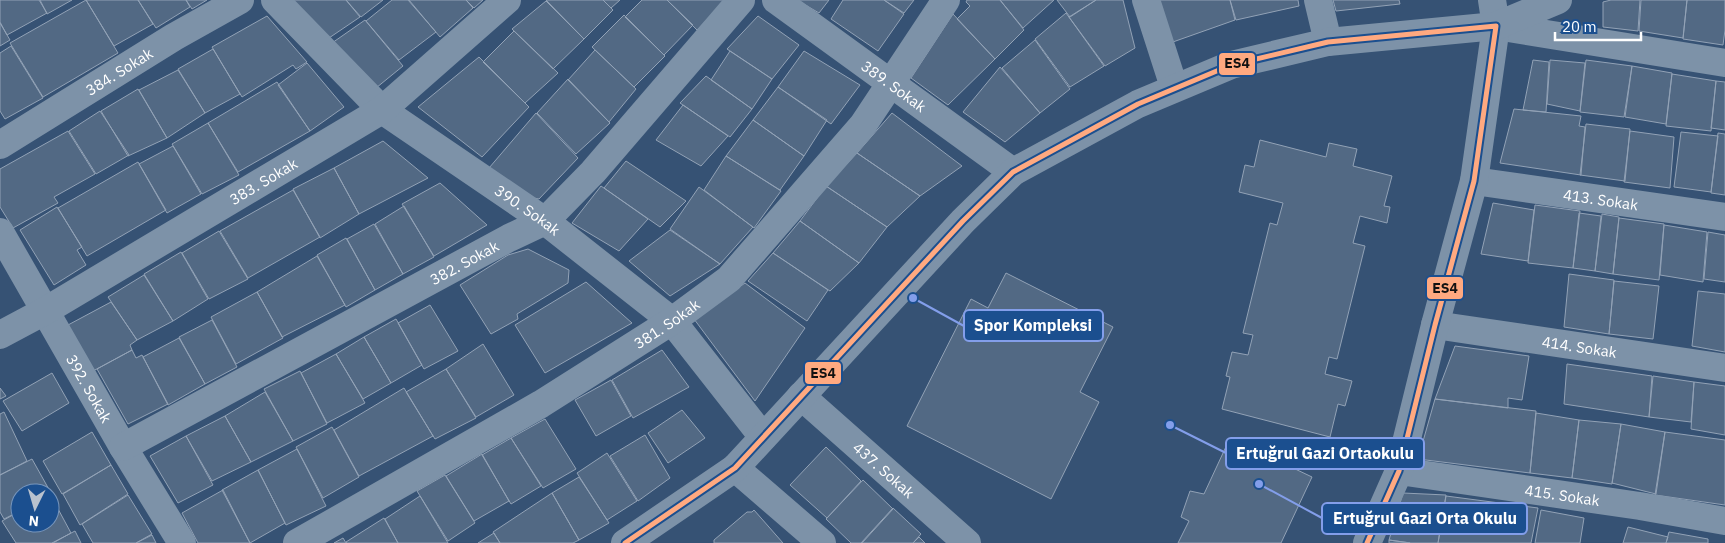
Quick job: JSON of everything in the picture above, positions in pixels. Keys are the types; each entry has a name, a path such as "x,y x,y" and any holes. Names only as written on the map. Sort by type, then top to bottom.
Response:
{"street":[{"name":"384. Sokak","path":"0,145 174,37 240,0"},
{"name":"390. Sokak","path":"275,0 382,110 545,221 672,321 763,437"},
{"name":"383. Sokak","path":"0,335 45,311 382,110 507,0"},
{"name":"382. Sokak","path":"123,447 509,238 545,221 593,172 741,0"},
{"name":"389. Sokak","path":"776,0 889,84 1013,172"},
{"name":"381. Sokak","path":"297,543 541,404 672,321 728,279 863,125 946,0"},
{"path":"1146,0 1174,87"},
{"path":"1318,0 1328,42"},
{"path":"1367,543 1399,471 1434,325 1474,182 1496,26 1492,0"},
{"path":"1496,26 1558,0"},
{"path":"624,543 735,468 963,221 1013,172 1138,104 1174,87 1231,65 1328,42 1496,26 1725,63"},
{"name":"413. Sokak","path":"1474,182 1725,217"},
{"name":"392. Sokak","path":"0,232 123,447 182,543"},
{"name":"414. Sokak","path":"1434,325 1725,368"},
{"name":"437. Sokak","path":"802,396 967,543"},
{"path":"735,468 822,543"},
{"name":"415. Sokak","path":"1399,471 1640,506 1725,521"}],"building":[{"path":"0,0 39,0 47,13 7,35 0,22"},
{"path":"40,0 72,0 47,14"},
{"path":"86,0 138,0 153,24 114,46"},
{"path":"86,0 118,53 43,97 10,43"},
{"path":"138,0 186,0 190,7 156,28"},
{"path":"186,0 207,0 192,9"},
{"path":"292,0 346,0 360,17 329,38"},
{"path":"346,0 383,0 361,17"},
{"path":"392,0 408,0 436,32 399,60 366,21"},
{"path":"409,0 466,0 473,8 440,37"},
{"path":"466,0 483,0 474,8"},
{"path":"546,0 603,0 613,10 584,39"},
{"path":"603,0 620,0 611,8"},
{"path":"642,0 667,0 693,25 664,55 625,17"},
{"path":"667,0 726,0 697,30"},
{"path":"797,0 829,0 819,13"},
{"path":"843,0 884,0 904,14 878,51 831,19"},
{"path":"884,0 914,0 904,13"},
{"path":"967,0 1000,0 1024,30 995,59 957,19 970,6 966,2"},
{"path":"1000,0 1054,0 1023,28"},
{"path":"1057,0 1096,0 1070,17"},
{"path":"1096,0 1123,0 1135,48 1105,66 1069,17"},
{"path":"1157,0 1230,0 1235,20 1170,43"},
{"path":"1230,0 1298,0 1299,6 1236,20"},
{"path":"1333,0 1399,0 1400,4 1336,11"},
{"path":"1611,0 1640,0 1638,31 1603,27 1603,2"},
{"path":"1641,0 1687,0 1683,38 1639,31"},
{"path":"1687,0 1725,0 1723,45 1683,39"},
{"path":"546,1 584,39 553,69 512,29"},
{"path":"1066,13 1104,66 1070,87 1035,39"},
{"path":"953,14 995,59 948,105 911,78"},
{"path":"624,15 665,56 634,87 592,47"},
{"path":"267,16 307,62 296,69 293,65 242,97 212,47"},
{"path":"758,16 799,45 772,79 727,49"},
{"path":"365,20 403,66 376,88 332,43"},
{"path":"0,23 10,40 0,46"},
{"path":"514,31 558,73 525,103 483,62"},
{"path":"1035,40 1070,89 1040,113 1002,68"},
{"path":"11,46 43,98 5,119 0,111 0,53"},
{"path":"213,49 240,94 205,113 178,69"},
{"path":"595,50 636,89 609,122 568,80"},
{"path":"730,51 772,79 752,109 711,80"},
{"path":"804,51 860,85 831,124 778,87"},
{"path":"479,57 529,107 482,157 418,107"},
{"path":"1533,60 1549,62 1546,112 1523,110"},
{"path":"1550,60 1585,63 1580,111 1547,104"},
{"path":"1586,60 1632,66 1624,117 1580,112"},
{"path":"307,63 344,107 310,131 278,85"},
{"path":"1632,66 1672,73 1666,124 1625,117"},
{"path":"1000,67 1040,113 1005,142 963,112"},
{"path":"178,70 205,113 167,138 139,90"},
{"path":"1672,74 1716,81 1711,131 1666,126"},
{"path":"706,76 752,109 730,137 680,103"},
{"path":"568,79 610,123 576,154 537,113"},
{"path":"1716,81 1725,82 1725,130 1711,128"},
{"path":"277,82 310,131 238,172 208,123"},
{"path":"778,87 827,120 804,156 753,120"},
{"path":"138,89 167,138 128,156 101,111"},
{"path":"683,105 728,136 701,166 656,140"},
{"path":"1514,109 1581,116 1579,126 1585,127 1581,175 1500,163"},
{"path":"100,111 129,155 96,174 69,131"},
{"path":"536,113 578,158 539,199 522,196 489,168"},
{"path":"892,113 962,166 920,196 857,153"},
{"path":"753,120 804,156 780,190 726,156"},
{"path":"208,123 239,175 202,194 172,144"},
{"path":"1586,124 1630,129 1625,181 1580,175"},
{"path":"68,131 95,174 54,197 58,203 13,228 0,207 0,169"},
{"path":"1630,131 1674,137 1670,188 1624,182"},
{"path":"1681,132 1718,136 1711,192 1674,187"},
{"path":"1718,133 1725,134 1725,195 1711,193"},
{"path":"1260,140 1326,157 1329,143 1357,149 1353,166 1392,176 1384,206 1390,207 1387,223 1360,216 1353,243 1365,246 1337,359 1329,357 1325,374 1352,381 1345,406 1338,404 1330,437 1222,409 1230,377 1226,376 1232,352 1248,355 1253,335 1243,333 1270,223 1277,225 1283,203 1239,192 1245,165 1254,167"},
{"path":"383,141 428,178 359,214 334,168"},
{"path":"173,146 201,194 167,213 139,164"},
{"path":"857,153 920,196 887,227 826,186"},
{"path":"726,156 781,191 754,228 704,190"},
{"path":"626,161 686,201 660,227 604,188"},
{"path":"138,162 166,210 87,256 58,208"},
{"path":"334,168 359,214 320,238 293,189"},
{"path":"440,183 487,225 434,256 402,204"},
{"path":"601,186 648,219 619,251 572,223"},
{"path":"826,186 887,227 859,263 800,221"},
{"path":"699,187 753,227 720,264 670,229"},
{"path":"293,190 320,237 248,278 220,231"},
{"path":"1493,203 1534,210 1528,261 1481,254"},
{"path":"1535,205 1580,211 1573,268 1528,263"},
{"path":"404,206 434,257 403,274 375,224"},
{"path":"57,207 82,247 77,250 86,265 54,285 20,230"},
{"path":"1579,213 1601,216 1595,271 1573,268"},
{"path":"1602,214 1619,217 1613,274 1595,271"},
{"path":"1619,218 1664,224 1659,280 1613,274"},
{"path":"800,221 859,263 830,291 773,253"},
{"path":"374,224 403,274 375,290 347,239"},
{"path":"1664,225 1707,232 1703,282 1660,275"},
{"path":"670,230 720,264 670,296 629,261"},
{"path":"219,231 248,279 209,299 182,253"},
{"path":"1708,232 1725,235 1725,282 1704,279"},
{"path":"346,238 375,290 346,307 317,255"},
{"path":"528,249 569,270 568,283 517,314 518,319 491,334 460,285 508,255"},
{"path":"181,252 208,299 173,321 144,274"},
{"path":"773,253 828,290 807,321 748,281"},
{"path":"317,256 345,305 282,337 257,292"},
{"path":"1006,273 1113,327 1080,392 1099,402 1051,499 907,426 971,299 988,308"},
{"path":"1569,274 1614,280 1609,334 1564,327"},
{"path":"144,275 173,321 137,340 108,297"},
{"path":"1614,281 1659,286 1653,339 1609,334"},
{"path":"586,282 632,323 545,373 515,325"},
{"path":"745,283 805,328 755,401 694,319"},
{"path":"1698,291 1725,294 1725,352 1692,346"},
{"path":"257,292 283,338 236,364 211,317"},
{"path":"111,302 137,340 130,345 132,350 93,371 68,325"},
{"path":"430,305 458,351 424,369 398,323"},
{"path":"396,319 422,365 391,383 364,337"},
{"path":"212,320 237,367 205,384 179,337"},
{"path":"364,337 391,383 363,399 336,354"},
{"path":"179,338 205,384 168,405 143,357"},
{"path":"483,344 514,395 476,417 446,369"},
{"path":"1455,346 1529,356 1522,400 1508,398 1508,408 1435,399"},
{"path":"132,350 136,358 142,355 168,404 128,424 97,369"},
{"path":"662,350 689,387 633,418 612,380"},
{"path":"336,354 365,403 327,423 301,373"},
{"path":"1567,364 1652,376 1649,417 1564,404"},
{"path":"446,369 476,418 435,439 406,392"},
{"path":"300,371 327,424 293,441 264,389"},
{"path":"52,373 69,403 22,431 3,401"},
{"path":"1653,376 1694,382 1691,422 1649,417"},
{"path":"611,380 631,416 596,436 575,400"},
{"path":"1694,382 1725,386 1725,435 1691,429"},
{"path":"0,388 6,396 0,399"},
{"path":"404,388 433,436 359,476 334,430"},
{"path":"265,392 293,441 251,462 225,416"},
{"path":"1435,399 1536,411 1530,473 1418,459"},
{"path":"682,410 705,438 668,463 648,433"},
{"path":"4,412 27,461 0,475 0,414"},
{"path":"1536,413 1579,420 1572,478 1530,473"},
{"path":"225,416 251,462 212,481 186,436"},
{"path":"545,419 576,469 543,488 511,438"},
{"path":"1579,420 1621,424 1612,484 1572,478"},
{"path":"1621,424 1665,432 1656,494 1612,483"},
{"path":"332,427 359,477 323,498 296,447"},
{"path":"92,432 111,465 62,494 60,483 56,483 43,461"},
{"path":"1665,432 1725,440 1725,505 1655,495"},
{"path":"645,435 670,478 638,501 610,456"},
{"path":"186,436 213,485 178,503 150,456"},
{"path":"511,438 541,486 511,504 482,455"},
{"path":"1230,438 1312,477 1281,543 1178,543 1189,521 1181,517 1190,491 1204,494"},
{"path":"826,447 861,481 827,518 790,485"},
{"path":"297,449 326,506 286,525 258,470"},
{"path":"607,453 637,501 607,520 577,473"},
{"path":"482,454 509,501 474,521 446,476"},
{"path":"32,459 45,483 10,483 10,516 4,519 0,512 0,475"},
{"path":"111,465 128,494 80,525 63,494"},
{"path":"258,470 285,523 250,543 222,490"},
{"path":"445,475 475,523 448,541 417,491"},
{"path":"579,477 609,523 579,540 552,493"},
{"path":"863,480 893,509 862,543 851,543 826,519"},
{"path":"223,490 250,543 198,543 182,513"},
{"path":"552,493 579,540 573,543 500,543 493,532"},
{"path":"1403,493 1446,495 1438,543 1411,543 1389,540"},
{"path":"128,495 152,534 136,543 93,543 82,524"},
{"path":"420,496 448,543 398,543 385,519"},
{"path":"1446,496 1538,508 1531,543 1438,543"},
{"path":"893,508 921,534 913,543 861,543"},
{"path":"754,510 783,543 714,543 714,540 747,512"},
{"path":"1541,510 1584,518 1580,543 1535,543"},
{"path":"60,513 71,533 53,543 16,543 2,521 10,517 10,533 60,533"},
{"path":"384,518 398,543 346,542"},
{"path":"1628,527 1668,537 1666,543 1623,543"},
{"path":"75,531 81,543 52,543"},
{"path":"1669,532 1708,539 1708,543 1666,543"},
{"path":"494,533 500,543 478,543"},
{"path":"152,535 156,543 136,543"},
{"path":"919,537 925,543 913,543"},
{"path":"343,538 346,543 334,543"},
{"path":"1389,540 1410,543 1389,543"}],"transit line":[{"name":"ES4","path":"625,543 735,468 963,221 1013,172 1138,104 1231,65 1328,42 1496,26"},
{"name":"ES4","path":"1367,543 1399,471 1435,325 1474,181 1496,26"}],"place":[{"name":"Spor Kompleksi","path":"913,298"},
{"name":"Ertuğrul Gazi Ortaokulu","path":"1170,425"},
{"name":"Ertuğrul Gazi Orta Okulu","path":"1259,484"}]}
